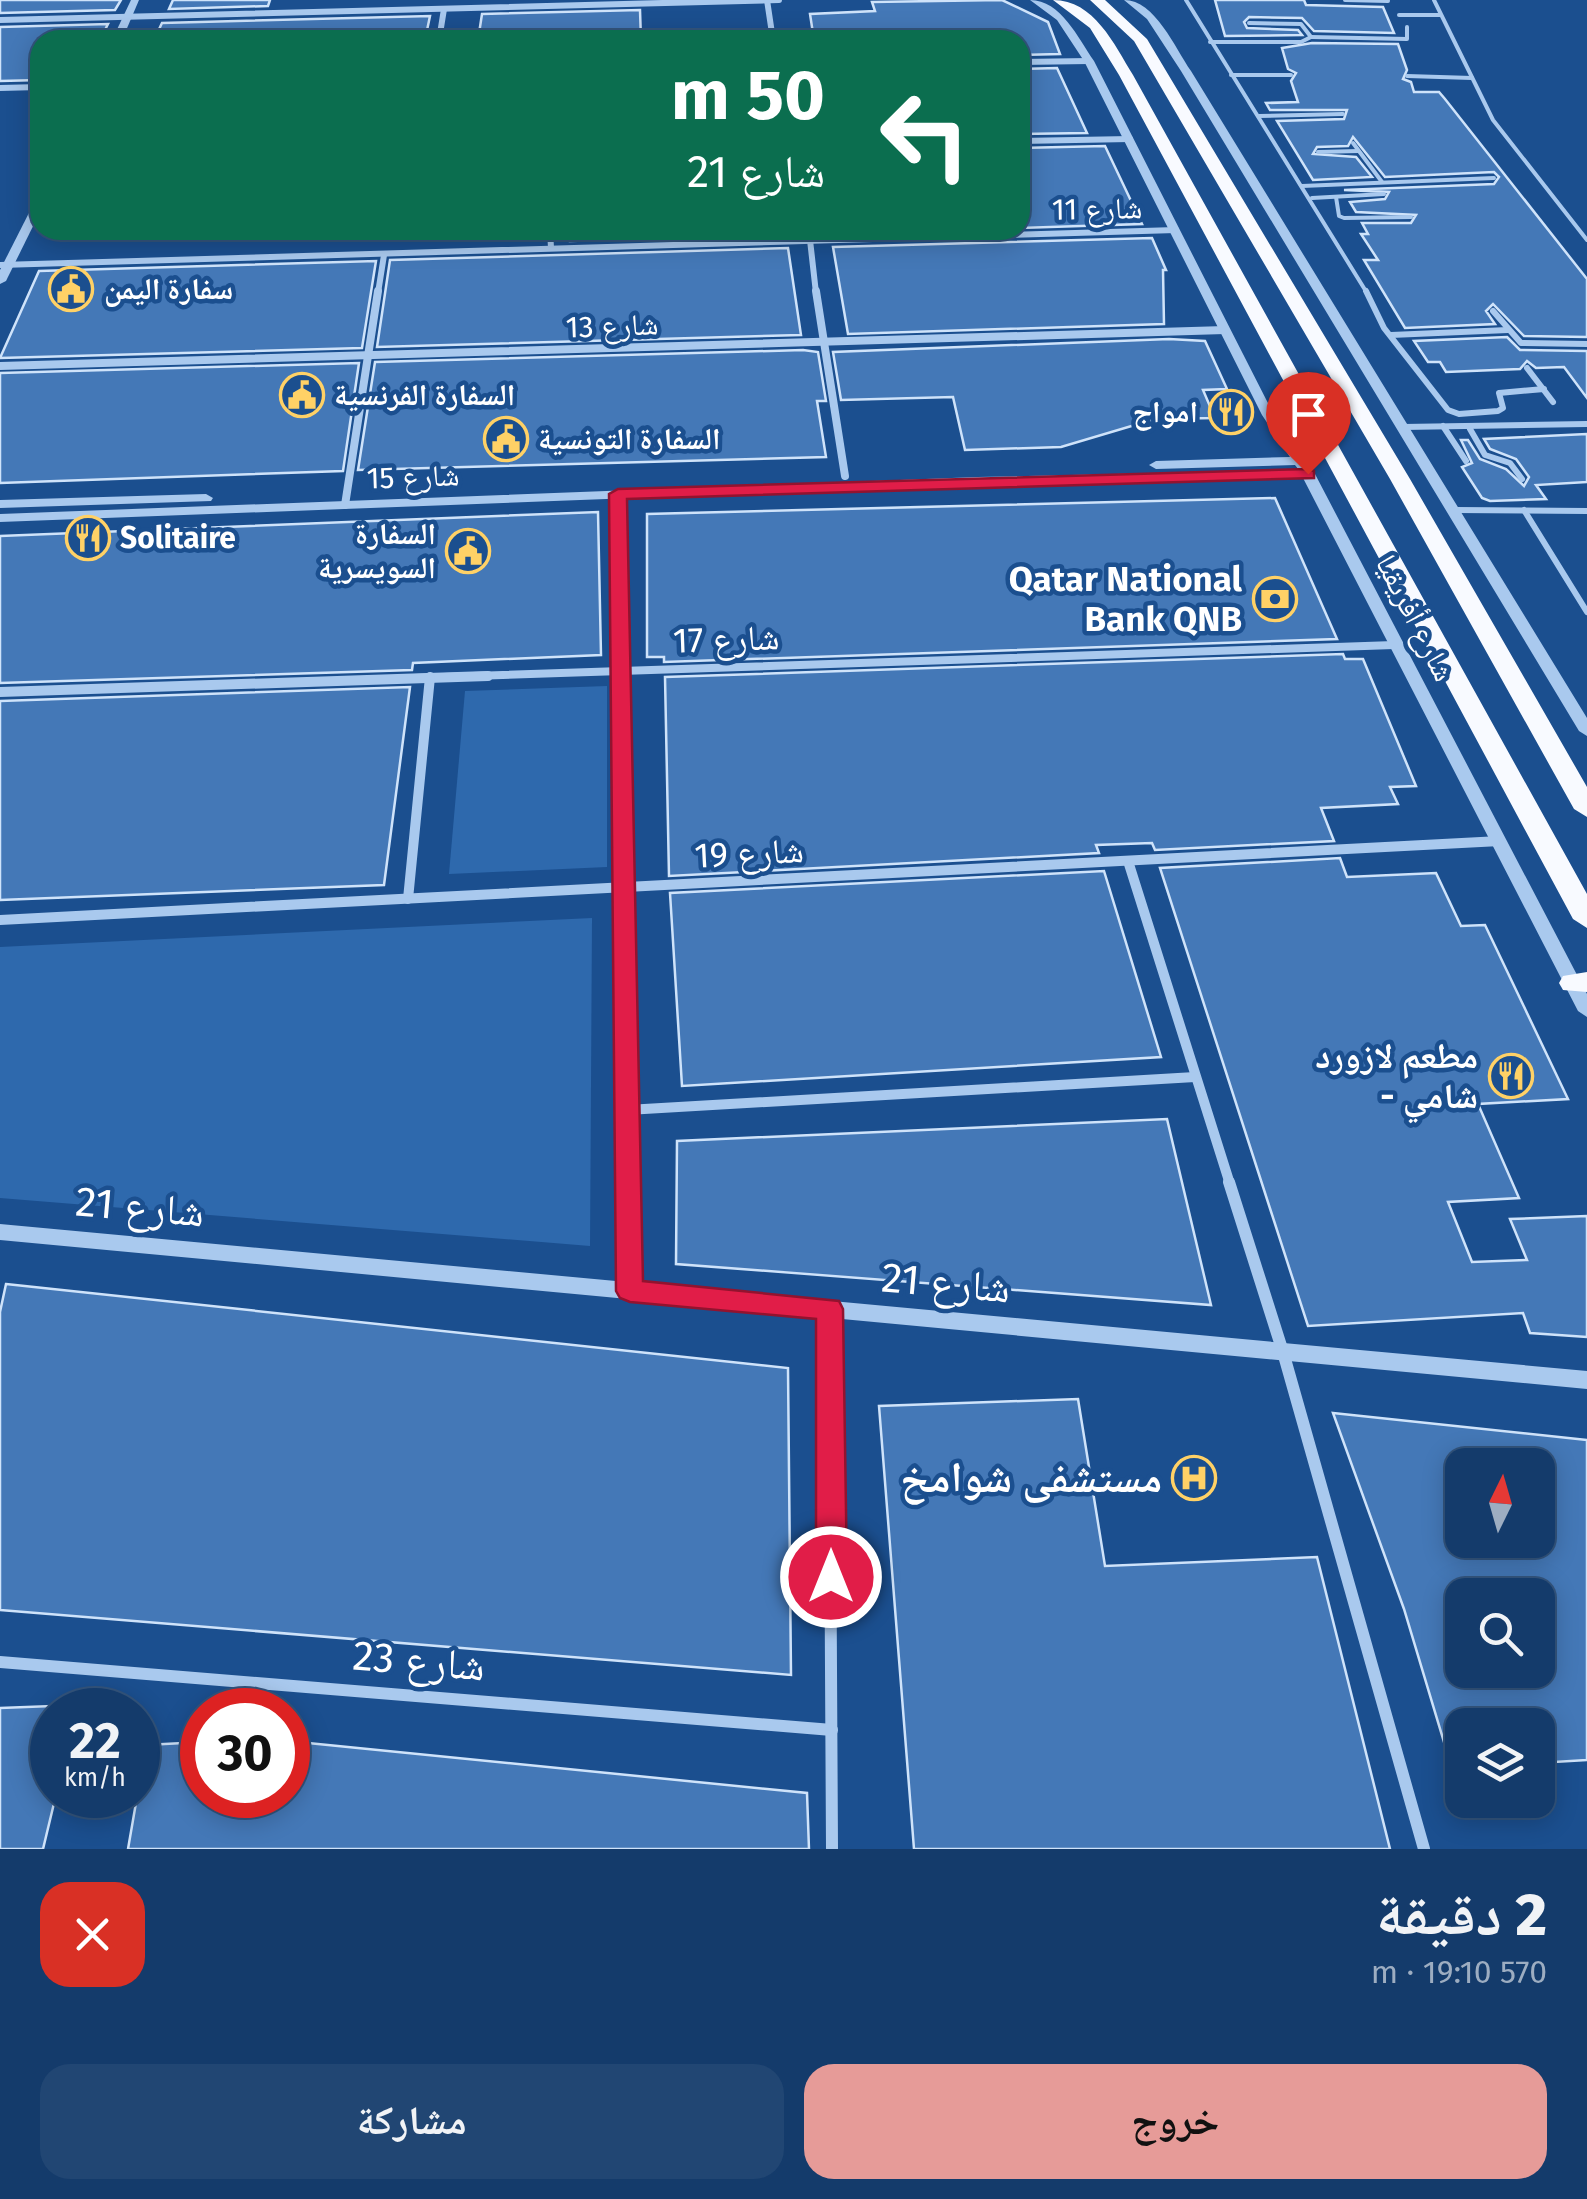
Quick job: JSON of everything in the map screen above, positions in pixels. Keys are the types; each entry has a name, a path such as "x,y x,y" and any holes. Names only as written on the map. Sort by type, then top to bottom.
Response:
{"highway":[{"name":"شارع أفريقيا","path":"1060,0 1104,38 1587,919"},
{"name":"شارع أفريقيا","path":"1096,0 1140,39 1400,479 1587,809"},
{"path":"1324,436 1353,444 1371,434"},
{"path":"1351,483 1366,476 1400,479"}],"street":[{"path":"121,30 135,0"},
{"path":"382,11 384,0"},
{"path":"767,0 772,30"},
{"path":"0,20 779,0"},
{"name":"شارع أفريقيا","path":"1034,0 1060,18 1090,61 1268,416 1304,468 1394,645 1580,983 1587,1012"},
{"path":"1128,0 1150,18 1186,71 1587,731"},
{"path":"441,30 444,9"},
{"path":"1030,62 1090,61"},
{"path":"0,88 30,88"},
{"path":"1030,140 1130,139"},
{"path":"0,281 4,265 30,220"},
{"name":"شارع 11","path":"1030,231 1176,230"},
{"path":"551,240 551,248"},
{"path":"810,240 821,341 845,476"},
{"name":"شارع 11","path":"4,265 810,240"},
{"path":"345,499 384,255"},
{"name":"شارع 13","path":"0,366 1225,330"},
{"name":"شارع 15","path":"0,518 845,476 1304,468"},
{"name":"شارع 15","path":"0,504 618,494 1304,468"},
{"path":"618,494 630,1291"},
{"name":"شارع 17","path":"0,692 1394,645"},
{"path":"408,899 430,677"},
{"name":"شارع 19","path":"0,920 1500,841"},
{"path":"1128,861 1283,1352 1424,1849"},
{"path":"627,1110 1195,1077"},
{"name":"شارع 21","path":"0,1232 1587,1380"},
{"path":"830,1309 832,1849"},
{"name":"شارع 23","path":"0,1662 832,1730"}],"lane":[{"path":"1186,0 1230,75 1312,198 1390,336 1452,413 1498,411 1503,408 1498,393 1544,389"},
{"path":"1345,0 1388,0 1401,17 1440,15"},
{"path":"1434,0 1501,130 1587,240"},
{"path":"1249,23 1301,24 1311,38"},
{"path":"1210,42 1407,39 1407,26"},
{"path":"1230,75 1291,74"},
{"path":"1406,76 1472,78"},
{"path":"1258,116 1344,114"},
{"path":"1353,144 1382,182"},
{"path":"1318,152 1358,151"},
{"path":"1302,186 1494,178"},
{"path":"1312,198 1384,194"},
{"path":"1336,197 1339,216 1344,218 1411,217"},
{"path":"1494,311 1516,341 1587,344"},
{"path":"1390,336 1508,330"},
{"path":"1527,368 1553,402"},
{"path":"1404,427 1470,429 1587,424"},
{"path":"1443,426 1466,461"},
{"path":"1470,429 1485,455 1510,463 1522,480"},
{"path":"1456,510 1587,510"},
{"path":"1524,510 1587,612"},
{"path":"1571,704 1587,704"}],"shaded area":[{"path":"607,686 607,867 449,874 465,691"},
{"path":"592,918 590,1246 0,1198 0,947"}],"building":[{"path":"0,0 121,0 115,10 0,13"},
{"path":"173,0 270,0 268,6 169,9"},
{"path":"1002,0 1048,22 1060,54 1030,55 1030,30 812,30 810,14 875,11 872,2"},
{"path":"1215,0 1304,0 1306,5 1383,7 1394,33 1314,31 1302,18 1249,17 1244,22 1247,28 1298,30 1302,35 1225,36"},
{"path":"640,10 641,30 480,30 482,14"},
{"path":"430,16 427,30 159,30 162,23"},
{"path":"108,24 105,30 30,30 30,80 0,81 0,27"},
{"path":"1312,43 1398,44 1407,70 1403,79 1411,82 1414,92 1439,92 1587,279 1587,337 1524,336 1493,304 1486,311 1495,324 1405,328 1364,260 1378,260 1361,234 1368,234 1362,223 1411,223 1416,215 1356,212 1350,202 1385,199 1389,192 1344,190 1494,184 1499,177 1494,172 1385,177 1353,137 1348,146 1317,147 1313,154 1356,157 1372,177 1313,180 1277,121 1344,119 1347,110 1270,110 1266,103 1298,102 1291,81 1296,73 1288,69 1282,48"},
{"path":"1057,68 1087,133 1030,134 1030,69"},
{"path":"1105,146 1142,224 1030,228 1030,148"},
{"path":"1152,238 1166,270 1164,324 848,334 833,247"},
{"path":"788,248 801,335 377,347 390,260"},
{"path":"376,261 362,348 0,358 39,271"},
{"path":"1507,337 1520,350 1587,351 1587,398 1564,367 1536,368 1527,361 1520,369 1446,372 1440,362 1428,362 1414,341"},
{"path":"1169,339 1205,341 1227,389 1203,390 1215,418 1155,419 1061,447 965,450 953,397 841,400 833,352"},
{"path":"818,352 826,401 817,401 826,457 358,470 375,362"},
{"path":"359,363 343,471 0,483 0,373"},
{"path":"1587,434 1587,482 1536,485 1546,499 1482,498 1462,467 1472,463 1461,440 1468,440 1480,459 1506,469 1524,486 1529,477 1516,459 1490,449 1484,439"},
{"path":"1275,498 1337,639 664,662 664,657 647,657 647,514"},
{"path":"598,512 601,655 413,663 412,670 0,683 0,536"},
{"path":"1343,654 1345,659 1363,659 1416,786 1390,787 1398,804 1321,808 1334,841 1155,850 1152,843 1096,845 1099,853 669,876 665,677"},
{"path":"410,687 384,885 0,900 0,701"},
{"path":"1340,858 1347,877 1436,873 1461,926 1485,925 1568,1099 1478,1104 1519,1198 1448,1202 1472,1262 1527,1260 1510,1219 1587,1216 1587,1337 1530,1333 1523,1313 1308,1326 1160,868"},
{"path":"1104,871 1161,1057 682,1086 670,893"},
{"path":"1167,1119 1211,1305 676,1264 677,1141"},
{"path":"6,1284 788,1368 791,1675 0,1610 0,1312"},
{"path":"1078,1399 1105,1566 1317,1557 1390,1849 914,1849 879,1406"},
{"path":"1333,1413 1587,1440 1587,1760 1555,1762 1555,1708 1445,1708 1445,1745 1404,1609"},
{"path":"30,1707 30,1818 50,1818 43,1849 0,1849 0,1708"},
{"path":"180,1743 180,1818 310,1818 310,1743 807,1793 809,1849 128,1849 133,1818 160,1818 160,1744"}],"place":[{"name":"سفارة اليمن","path":"71,289"},
{"name":"السفارة الفرنسية","path":"302,395"},
{"name":"امواج","path":"1231,412"},
{"name":"السفارة التونسية","path":"506,439"},
{"name":"Solitaire","path":"88,538"},
{"name":"السفارة السويسرية","path":"468,551"},
{"name":"Qatar National Bank QNB","path":"1275,599"},
{"name":"مطعم لازورد - شامي","path":"1511,1076"},
{"name":"مستشفى شوامخ","path":"1194,1478"}],"route":[{"path":"831,1577 830,1309 630,1291 618,494 1308,474"}]}
